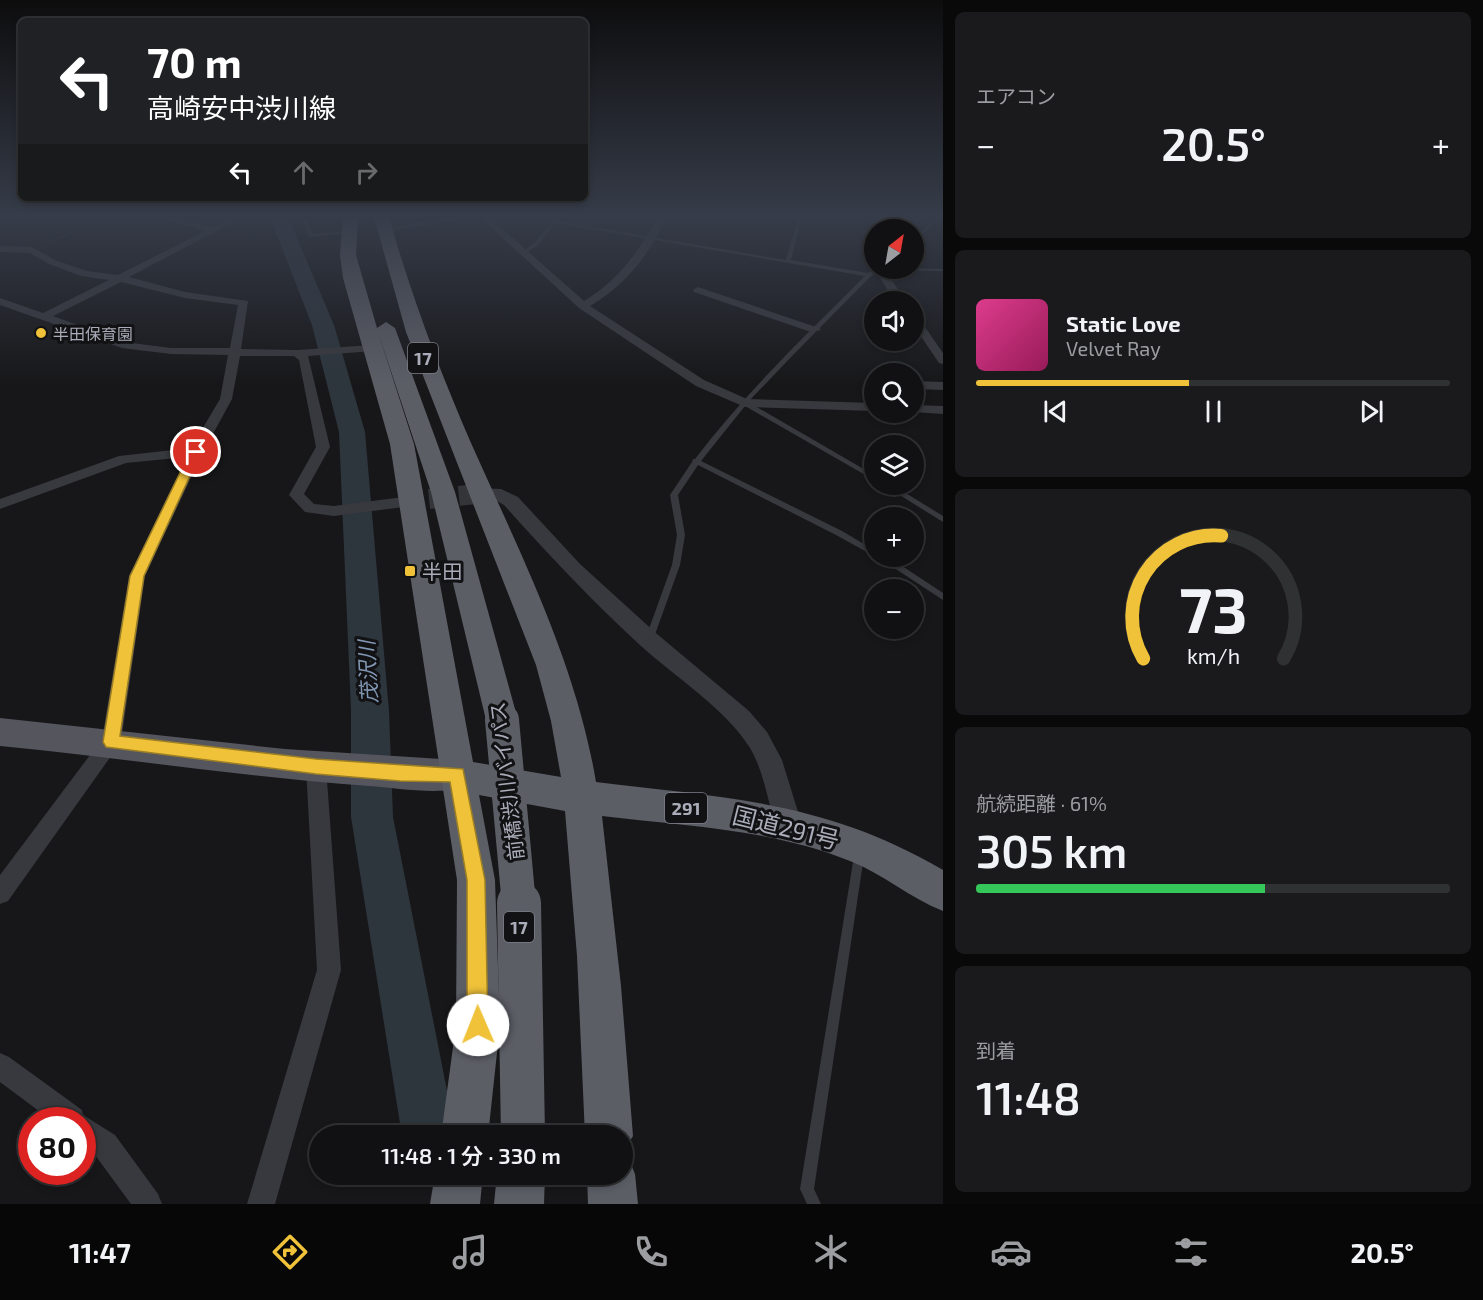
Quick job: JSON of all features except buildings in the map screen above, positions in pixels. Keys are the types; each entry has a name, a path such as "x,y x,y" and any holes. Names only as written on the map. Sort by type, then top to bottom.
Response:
{"highway":[{"name":"17","path":"351,273 402,444 476,880 478,1025 465,1125"},
{"name":"前橋渋川バイパス","path":"367,273 443,492 502,720 519,893 524,1125"},
{"name":"前橋渋川バイパス","path":"383,273 412,401"},
{"name":"17","path":"397,273 423,357 552,666 581,797 603,1009 608,1125"},
{"name":"国道291号","path":"457,775 581,797 717,811 789,825 860,848 943,892"},
{"path":"455,1204 458,1185"},
{"path":"519,1204 520,1185"},
{"path":"612,1185 613,1204"}],"main road":[{"path":"0,732 111,742 331,768 400,774 457,775"}],"street":[{"path":"0,893 111,742 137,576 196,452 225,399 244,303 185,295 119,278 83,273"},
{"path":"42,318 128,273"},
{"path":"545,273 583,306 700,383 745,403 864,407"},
{"path":"583,306 614,287 626,273"},
{"path":"698,290 815,330"},
{"path":"0,301 122,345 171,351 297,353 374,348"},
{"path":"924,333 943,361"},
{"path":"297,353 305,359 323,447 297,495 310,509 334,511 411,501"},
{"path":"924,385 943,386"},
{"path":"924,409 943,410"},
{"path":"0,504 124,459 196,452"},
{"path":"479,493 501,495 511,501 573,569 649,640 741,718 758,740 773,768 789,825"},
{"path":"261,1204 329,970 331,768"},
{"path":"0,1066 55,1107"},
{"path":"96,1139 105,1146 148,1204"}],"lane":[{"path":"649,640 676,565 681,535 674,495 695,460 745,403 864,279"},
{"path":"745,403 864,472"},
{"path":"695,460 864,547"},
{"path":"903,495 943,519"},
{"path":"897,567 943,597"},
{"path":"814,1204 807,1189 860,848"}],"waterway":[{"name":"茂沢川","path":"302,273 323,325 352,432 370,711 372,817 427,1125"}],"tunnel":[{"path":"429,499 476,494"}],"place":[{"name":"半田保育園","path":"41,333"},
{"name":"半田","path":"410,571"}],"route":[{"path":"196,452 137,576 111,742 316,767 400,774 457,775 476,880 478,1025"}]}
